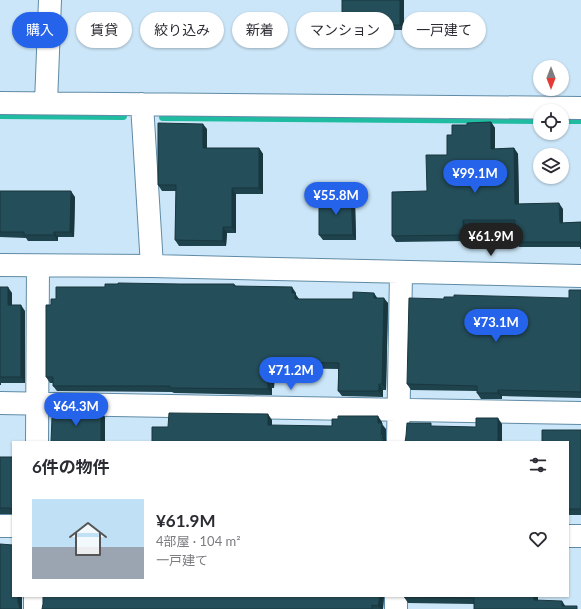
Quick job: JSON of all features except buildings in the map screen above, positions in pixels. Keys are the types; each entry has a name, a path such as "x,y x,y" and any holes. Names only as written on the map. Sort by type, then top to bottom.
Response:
{"street":[{"path":"46,103 50,0"},
{"path":"0,103 581,108"},
{"path":"142,104 152,266"},
{"path":"0,265 152,266 581,276"},
{"path":"37,441 38,266"},
{"path":"398,441 401,273"},
{"path":"0,403 581,412"},
{"path":"0,526 12,526"},
{"path":"569,536 581,536"},
{"path":"35,597 35,609"},
{"path":"396,597 396,609"}],"waterway":[{"path":"0,115 123,116"},
{"path":"163,117 533,120"},
{"path":"569,120 581,120"}]}
